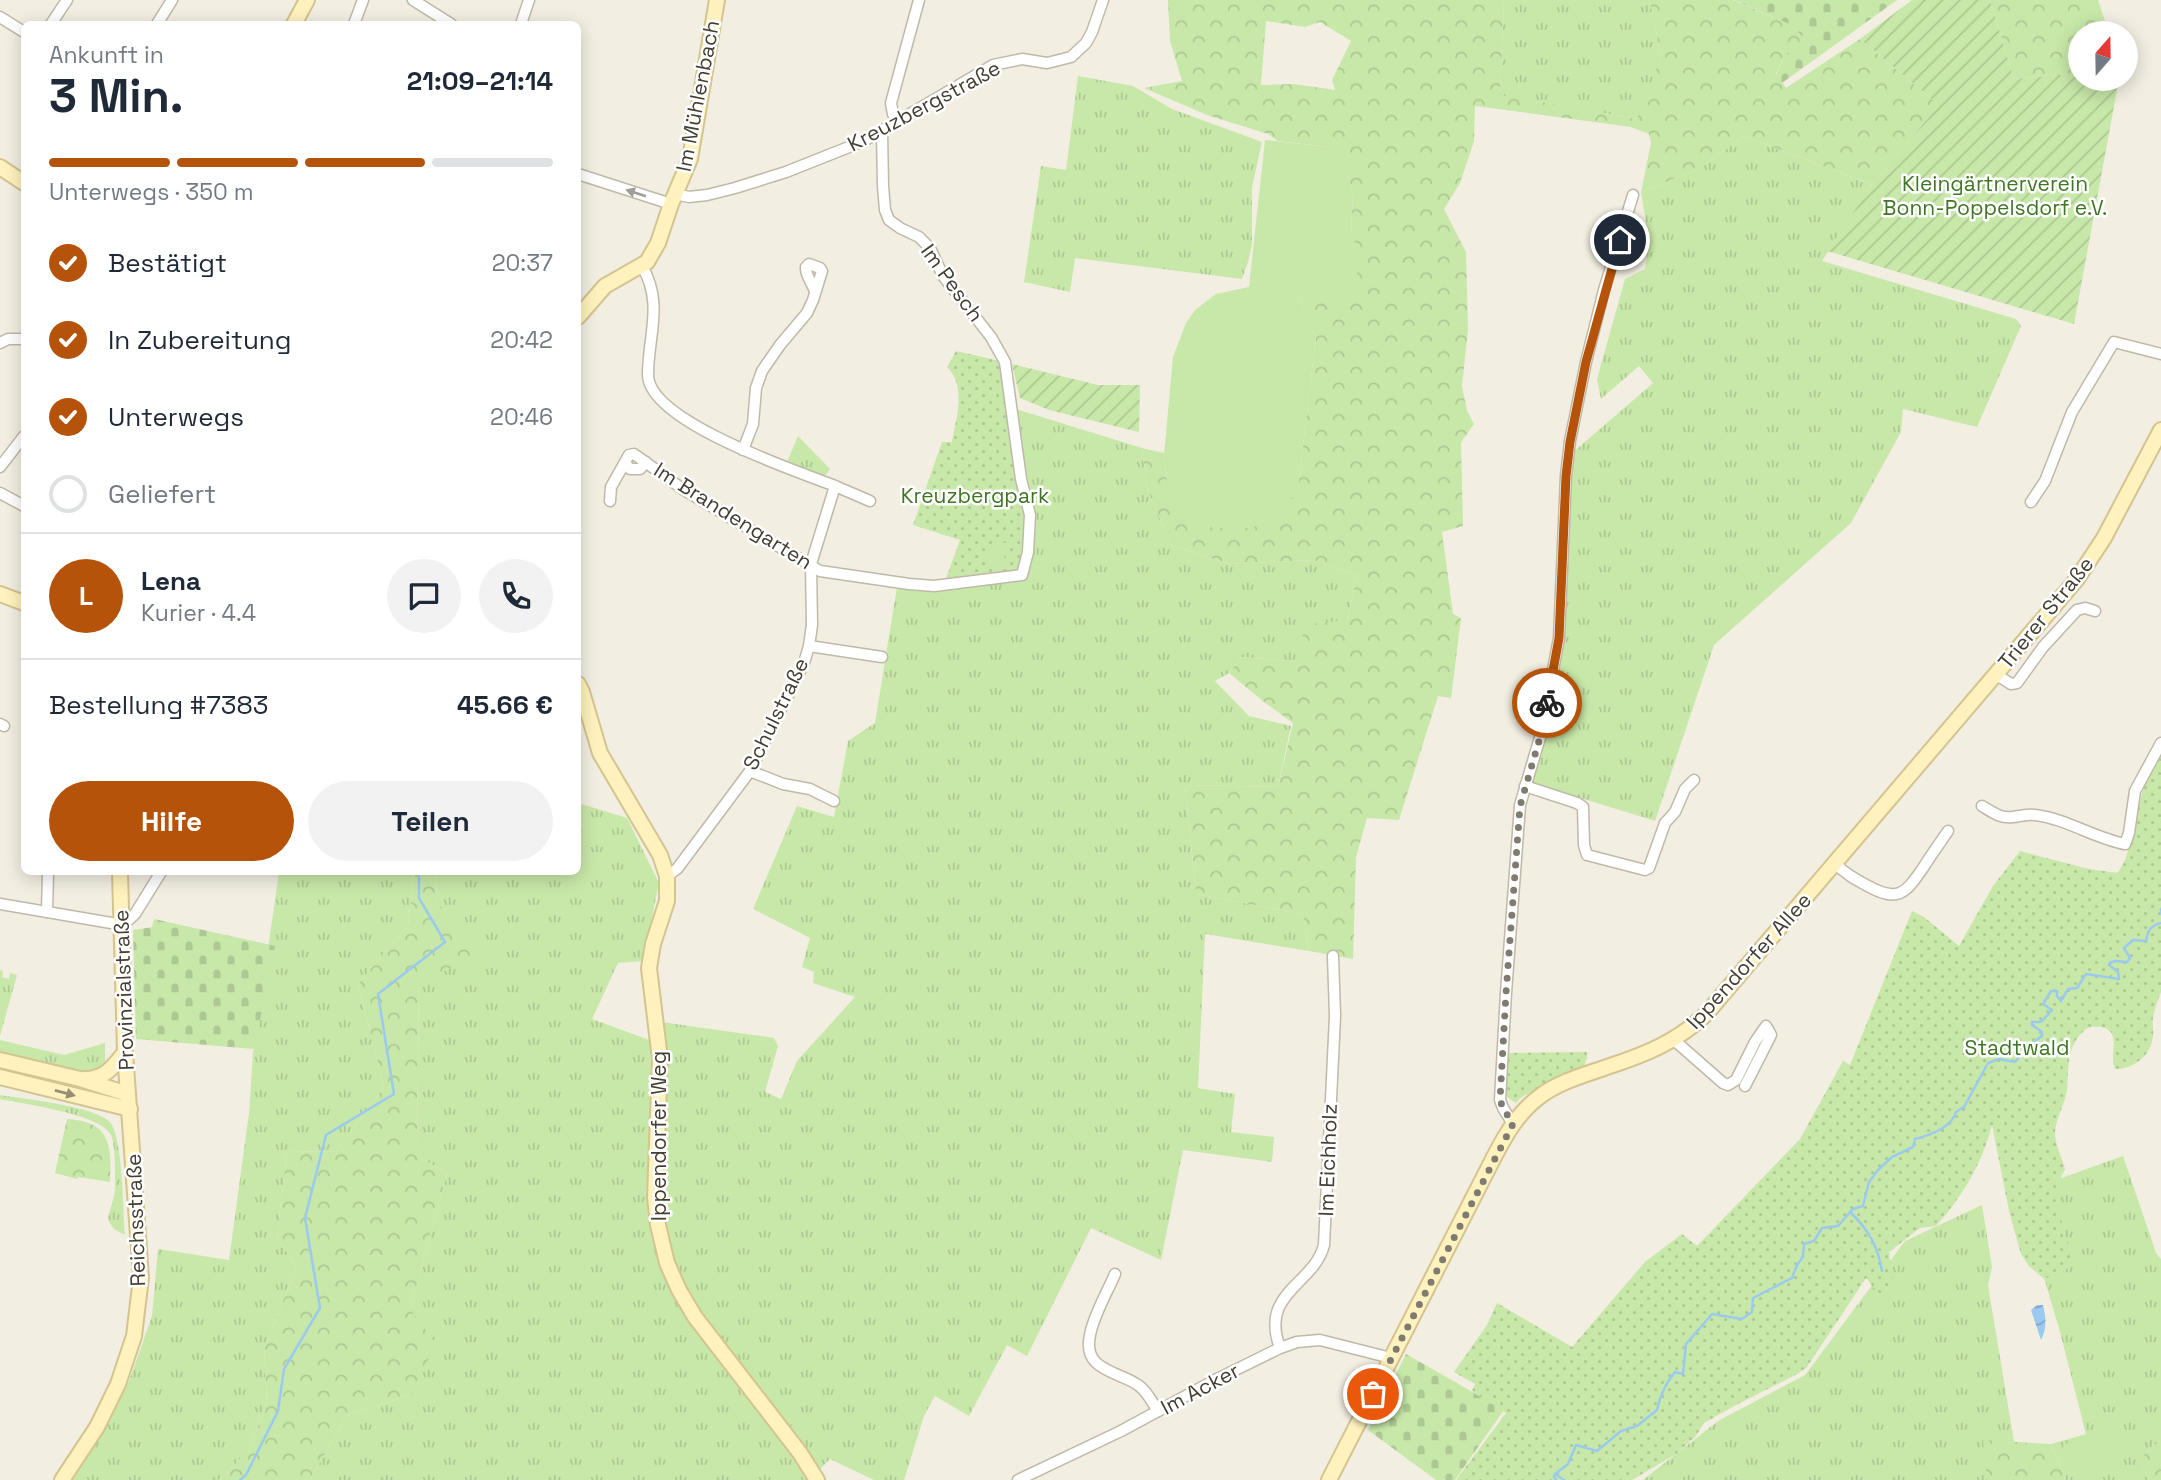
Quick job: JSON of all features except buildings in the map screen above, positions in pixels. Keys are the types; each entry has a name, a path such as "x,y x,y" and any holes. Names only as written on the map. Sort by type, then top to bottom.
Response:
{"street":[{"path":"53,21 67,0"},
{"path":"159,21 172,0"},
{"path":"296,21 307,0"},
{"path":"355,21 363,0"},
{"path":"413,0 441,21"},
{"path":"522,21 530,0"},
{"name":"Im Mühlenbach","path":"581,314 605,286 642,266 659,243 690,159 717,0"},
{"path":"897,122 891,103 919,0"},
{"name":"Kreuzbergstraße","path":"581,175 673,199 707,195 786,172 882,132 993,65 1022,60 1047,63 1071,57 1086,43 1103,0"},
{"path":"0,17 21,30"},
{"name":"Im Pesch","path":"882,132 883,186 887,215 893,224 926,242 943,276 992,337 1005,362 1012,404"},
{"path":"0,167 21,181"},
{"path":"1513,1124 1500,1100 1520,806 1541,734 1559,638 1570,442 1601,302 1633,195"},
{"path":"642,266 654,295 649,357 650,387 654,394 695,426 743,450 870,501"},
{"path":"743,450 754,424 755,397 762,371 807,313 815,292"},
{"path":"0,343 8,339 21,339"},
{"path":"2031,502 2045,481 2078,401 2114,342 2161,354"},
{"name":"Im Brandengarten","path":"610,501 611,487 629,455 634,454 684,490 820,571 934,586 1022,575 1028,552 1030,515 1021,479 1012,404"},
{"name":"Trierer Straße","path":"2095,611 2085,608 2077,610 2043,648 2017,683 2011,684 1997,675 2065,594 2096,551 2161,430"},
{"path":"0,467 21,440"},
{"name":"Schulstraße","path":"667,876 677,869 750,771 804,663 812,625 811,564 835,486"},
{"path":"0,493 21,504"},
{"path":"0,594 21,602"},
{"path":"809,646 882,657"},
{"name":"Ippendorfer Allee","path":"1329,1480 1513,1124 1538,1098 1553,1088 1653,1051 1674,1040 1706,1014 1856,836 1997,675"},
{"name":"Ippendorfer Weg","path":"581,690 600,753 660,855 667,876 667,901 653,944 649,968 660,1059 655,1197 667,1263 695,1317 800,1453 817,1480"},
{"path":"1982,806 2010,818 2033,814 2057,820 2125,844 2135,791 2161,743"},
{"path":"750,771 783,784 810,789 834,801"},
{"path":"1525,786 1583,807 1584,845 1587,855 1645,870 1649,868 1665,823 1675,812 1685,789 1694,780"},
{"path":"1835,863 1863,883 1887,895 1902,893 1912,885 1948,831"},
{"path":"47,912 48,875"},
{"name":"Provinzialstraße","path":"120,875 125,1052 130,1109"},
{"path":"0,904 123,925 140,907 159,875"},
{"name":"Im Eichholz","path":"1280,1348 1276,1328 1280,1303 1319,1258 1326,1230 1335,1016 1333,956"},
{"path":"1674,1040 1728,1085 1736,1080 1766,1026 1771,1035 1745,1086"},
{"path":"80,1079 103,1076 125,1052"},
{"path":"0,1060 80,1079 128,1094"},
{"path":"0,1077 130,1109"},
{"name":"Reichsstraße","path":"62,1480 97,1427 118,1384 134,1336 141,1278 130,1109"},
{"path":"1115,1274 1091,1331 1090,1350 1094,1361 1103,1369 1140,1386 1157,1411"},
{"name":"Im Acker","path":"1018,1480 1125,1429 1219,1377 1280,1348 1309,1340 1320,1340 1391,1358"}],"green space":[{"path":"1168,0 1504,0 1500,95 1637,119 1661,57 1650,1 1644,0 1733,0 1791,25 1805,39 1785,55 1776,74 1786,88 1860,39 1939,105 1872,185 1744,136 1699,169 1641,192 1651,143 1649,134 1631,127 1475,106 1474,141 1460,183 1444,209 1466,252 1468,329 1462,386 1467,411 1474,424 1461,442 1463,526 1442,532 1453,614 1461,618 1451,698 1438,696 1399,820 1367,818 1356,857 1353,959 1309,951 1303,914 1196,894 1185,785 1278,787 1293,723 1229,673 1241,657 1301,662 1303,625 1347,620 1357,576 1314,560 1230,564 1171,545 1147,488 1142,448 1164,453 1167,480 1213,528 1249,528 1298,488 1316,337 1303,310 1300,292 1351,236 1353,193 1341,160 1328,147 1278,141 1268,134 1207,115 1144,88 1182,81 1170,41","holes":["1266,21 1305,27 1320,22 1351,41 1332,80 1335,90 1294,84 1261,85"]},
{"path":"1504,0 1650,0 1661,57 1638,119 1500,96"},
{"path":"1734,0 1897,0 1782,83 1776,75 1785,55 1805,39 1791,25"},
{"name":"Kleingärtnerverein Bonn-Poppelsdorf e.V.","path":"1912,0 1990,0 2014,79 2068,74 2068,91 2117,91 2074,324 1827,251 1872,185 1939,105 1860,39"},
{"path":"1990,0 2098,0 2105,21 2068,21 2068,74 2014,79"},
{"path":"1078,76 1133,86 1172,109 1262,142 1252,187 1252,244 1242,279 1075,258 1070,292 1024,282 1041,166 1066,170"},
{"path":"1744,136 1872,185 1822,261 2016,319 2021,326 1977,427 1903,409 1901,432 1851,523 1714,645 1655,821 1529,782 1546,732 1563,639 1571,454 1653,383 1639,366 1601,399 1597,379 1625,279 1645,269 1649,241 1641,192 1699,169"},
{"path":"1265,140 1328,147 1341,160 1353,193 1351,236 1360,250 1354,299 1300,294 1303,311 1316,337 1298,488 1284,509 1263,525 1249,528 1214,528 1194,517 1175,500 1167,480 1164,455 1173,357 1186,323 1195,310 1216,294 1249,287"},
{"name":"Kreuzbergpark","path":"956,351 1000,361 1027,515 1020,573 945,581 960,540 913,525 942,442 952,442 959,403 957,383 947,367"},
{"path":"1012,364 1098,385 1140,385 1139,432 1049,410 1020,398"},
{"path":"1019,410 1142,448 1147,488 1171,545 1230,564 1314,560 1357,576 1347,620 1301,662 1241,657 1229,673 1215,681 1249,716 1291,726 1278,787 1185,785 1196,894 1303,914 1309,951 1205,934 1198,1088 1235,1094 1231,1132 1274,1137 1272,1162 1183,1150 1161,1260 1091,1228 1027,1356 1007,1345 969,1416 935,1396 924,1416 904,1480 874,1480 830,1459 818,1471 822,1480 310,1480 346,1416 412,1394 410,1309 447,1173 417,1156 419,980 483,955 436,901 437,875 581,875 581,804 627,818 659,883 643,961 618,963 592,1019 649,1040 661,1022 774,1038 778,1046 765,1092 781,1099 797,1061 855,997 813,983 814,972 802,967 810,938 753,909 797,806 834,817 848,741 875,723 897,587 947,590 953,588 1023,478 1015,413"},
{"path":"798,436 830,469 825,476 787,462"},
{"path":"994,539 1009,544 1001,567 987,562"},
{"name":"Stadtwald","path":"2161,753 2161,992 2154,1016 2152,1043 2145,1055 2135,1064 2115,1069 2114,1041 2108,1030 2089,1027 2082,1033 2072,1047 2066,1095 2055,1132 2065,1169 2055,1190 2055,1199 2074,1263 2058,1276 2043,1278 2029,1266 2021,1254 2009,1211 1992,1125 1977,1166 1963,1192 1945,1215 1936,1226 1920,1228 1889,1252 1894,1287 1890,1297 1879,1293 1866,1278 1807,1367 1799,1373 1704,1423 1696,1436 1676,1454 1632,1480 1456,1480 1506,1413 1472,1391 1475,1384 1454,1372 1487,1325 1497,1303 1572,1347 1645,1262 1682,1234 1697,1246 1800,1139 1843,1061 1850,1065 1912,911 1924,917 1959,946 1993,886 2020,851 2089,869 2118,873 2126,858 2146,778"},
{"path":"279,875 414,875 408,925 358,984 384,1087 335,1152 287,1151 277,1237 297,1267 264,1348 267,1402 251,1446 227,1474 218,1480 73,1480 110,1421 129,1381 152,1316 158,1249 229,1260 249,1113 253,1053"},
{"path":"414,875 437,875 436,901 484,955 419,981 417,1156 447,1173 410,1309 436,1344 412,1394 346,1416 310,1480 218,1480 227,1474 251,1446 267,1402 264,1348 297,1267 277,1237 287,1151 335,1152 384,1087 358,984 408,925"},
{"path":"154,919 275,946 254,1049 136,1039 133,930 152,927"},
{"path":"0,970 3,971 2,977 9,979 10,973 17,975 0,1036"},
{"path":"0,1040 64,1055 105,1043 105,1068 89,1075 0,1053"},
{"path":"1587,1052 1584,1066 1560,1075 1516,1103 1507,1097 1506,1053"},
{"path":"0,1095 75,1107 102,1116 110,1122 120,1158 125,1235 114,1229 108,1220 115,1188 111,1135 93,1121 43,1107 0,1099"},
{"path":"67,1119 92,1124 105,1137 109,1146 110,1182 77,1179 55,1173"},
{"path":"2123,1156 2156,1253 2161,1259 2161,1439 2138,1460 2150,1480 2066,1480 2051,1444 2086,1434 2060,1332 2019,1193"},
{"path":"1982,1205 1992,1267 1988,1285 2014,1442 1984,1441 1987,1480 1643,1480 1718,1421 1805,1375 1905,1241"},
{"path":"1406,1354 1504,1410 1455,1480 1436,1480 1368,1430"},
{"path":"2117,1428 2127,1458 2073,1476 2063,1445"},
{"path":"2161,1439 2161,1480 2150,1480 2138,1460"},
{"path":"1983,1440 2051,1444 2066,1480 1987,1480"}],"water":[{"path":"2037,1305 2043,1305 2045,1314 2045,1328 2041,1340 2031,1310"}],"waterway":[{"path":"240,1480 246,1475 278,1411 284,1369 320,1308 305,1218 326,1135 394,1094 378,994 445,942 419,898 419,875"},
{"path":"2161,909 2161,914"},
{"path":"1556,1480 1555,1474 1568,1464 1576,1445 1597,1451 1621,1431 1637,1426 1657,1410 1671,1376 1675,1372 1683,1374 1686,1344 1712,1314 1742,1319 1752,1312 1753,1298 1792,1278 1803,1257 1804,1244 1814,1241 1822,1228 1838,1226 1853,1209 1863,1206 1869,1182 1878,1170 1892,1157 1913,1147 1915,1139 1934,1133 1950,1122 1956,1112 1964,1107 1988,1063 1999,1059 2015,1062 2027,1047 2042,1036 2042,1032 2032,1025 2032,1022 2041,1022 2052,1010 2043,1004 2051,991 2057,991 2061,1001 2068,989 2077,988 2086,974 2119,979 2118,972 2110,963 2127,962 2130,958 2124,948 2133,940 2146,941 2150,929 2161,923"},
{"path":"1850,1212 1871,1238 1882,1271"},
{"path":"1555,1474 1564,1480"}],"way so far":[{"path":"1373,1394 1513,1124 1500,1100 1520,806 1547,703"}],"route":[{"path":"1547,703 1559,638 1570,442 1586,362 1620,240"}]}
